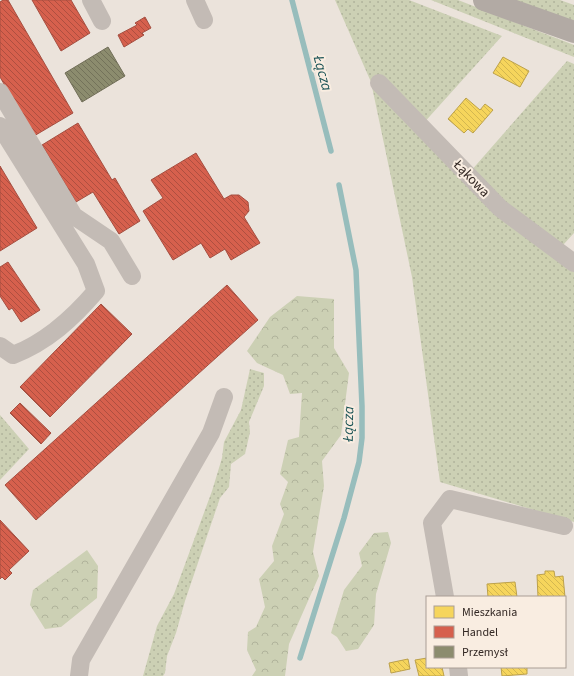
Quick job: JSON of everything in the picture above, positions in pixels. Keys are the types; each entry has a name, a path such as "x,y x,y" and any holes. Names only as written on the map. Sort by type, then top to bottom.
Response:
{"main road":[{"path":"484,0 574,32"}],"street":[{"path":"91,0 102,20"},
{"path":"195,0 204,20"},
{"name":"Łąkowa","path":"379,83 500,208 574,263"},
{"path":"0,92 74,216 111,241 132,276"},
{"path":"0,126 86,264 96,291 75,316 53,334 27,350 13,355 0,346"},
{"path":"79,676 81,660 211,434 224,397"},
{"path":"445,596 432,523 450,499 564,526"}],"green space":[{"path":"335,0 409,0 502,36 421,126 470,172 567,61 574,64 574,233 553,256 574,269 574,522 440,482 412,277 371,82"},
{"path":"431,0 458,0 574,45 574,57"},
{"path":"513,0 560,0 574,5 574,22"},
{"path":"297,296 334,299 334,348 349,373 341,435 322,461 324,486 313,552 319,576 289,644 285,676 252,676 256,670 247,650 248,632 256,627 265,607 259,579 274,561 272,546 284,514 280,504 288,482 280,474 288,440 299,437 302,393 290,394 283,375 257,363 247,351 270,317"},
{"path":"250,369 264,373 264,386 249,422 250,432 245,454 231,464 229,487 220,498 185,601 176,633 167,656 165,673 163,676 143,676 157,626 174,594 212,491 222,458 224,442 241,410"},
{"path":"0,415 29,449 0,480"},
{"path":"388,532 391,543 376,594 374,625 358,649 346,651 337,637 331,633 344,590 362,566 359,553 374,533"},
{"path":"87,550 98,566 97,598 61,627 45,629 30,605 33,590"}],"building: Mieszkania":[{"path":"503,57 529,71 520,87 493,73"},
{"path":"466,98 480,110 485,104 493,110 473,133 468,129 464,133 448,119"},
{"path":"545,571 554,571 555,577 563,576 565,596 538,596 537,575 545,574"},
{"path":"515,582 517,596 488,596 487,584"},
{"path":"426,658 426,668 442,668 444,676 419,676 415,660"},
{"path":"408,659 410,669 391,673 389,663"},
{"path":"501,668 527,668 527,674 502,676"}],"building: Handel":[{"path":"3,0 8,0 73,113 34,136 0,77 0,2"},
{"path":"32,0 71,0 90,33 61,51"},
{"path":"145,17 151,28 142,33 144,35 124,47 118,35 137,25 135,23"},
{"path":"78,123 112,180 115,178 140,221 119,234 93,192 76,202 42,145"},
{"path":"196,153 224,199 231,195 239,195 248,202 249,211 244,217 260,243 231,260 225,249 210,258 201,243 173,260 143,211 163,198 151,180"},
{"path":"0,166 37,228 0,251"},
{"path":"8,262 40,310 21,322 12,308 9,310 0,296 0,267"},
{"path":"227,285 258,320 36,520 5,485"},
{"path":"101,304 132,334 50,417 20,387"},
{"path":"20,403 51,433 41,444 10,413"},
{"path":"0,520 29,551 9,570 12,573 5,580 2,577 0,579"}],"building: Przemysł":[{"path":"108,47 125,76 82,102 65,73"}],"waterway":[{"name":"Łącza","path":"292,0 331,151"},
{"name":"Łącza","path":"300,658 344,518 359,462 362,438 356,270 339,185"}]}
